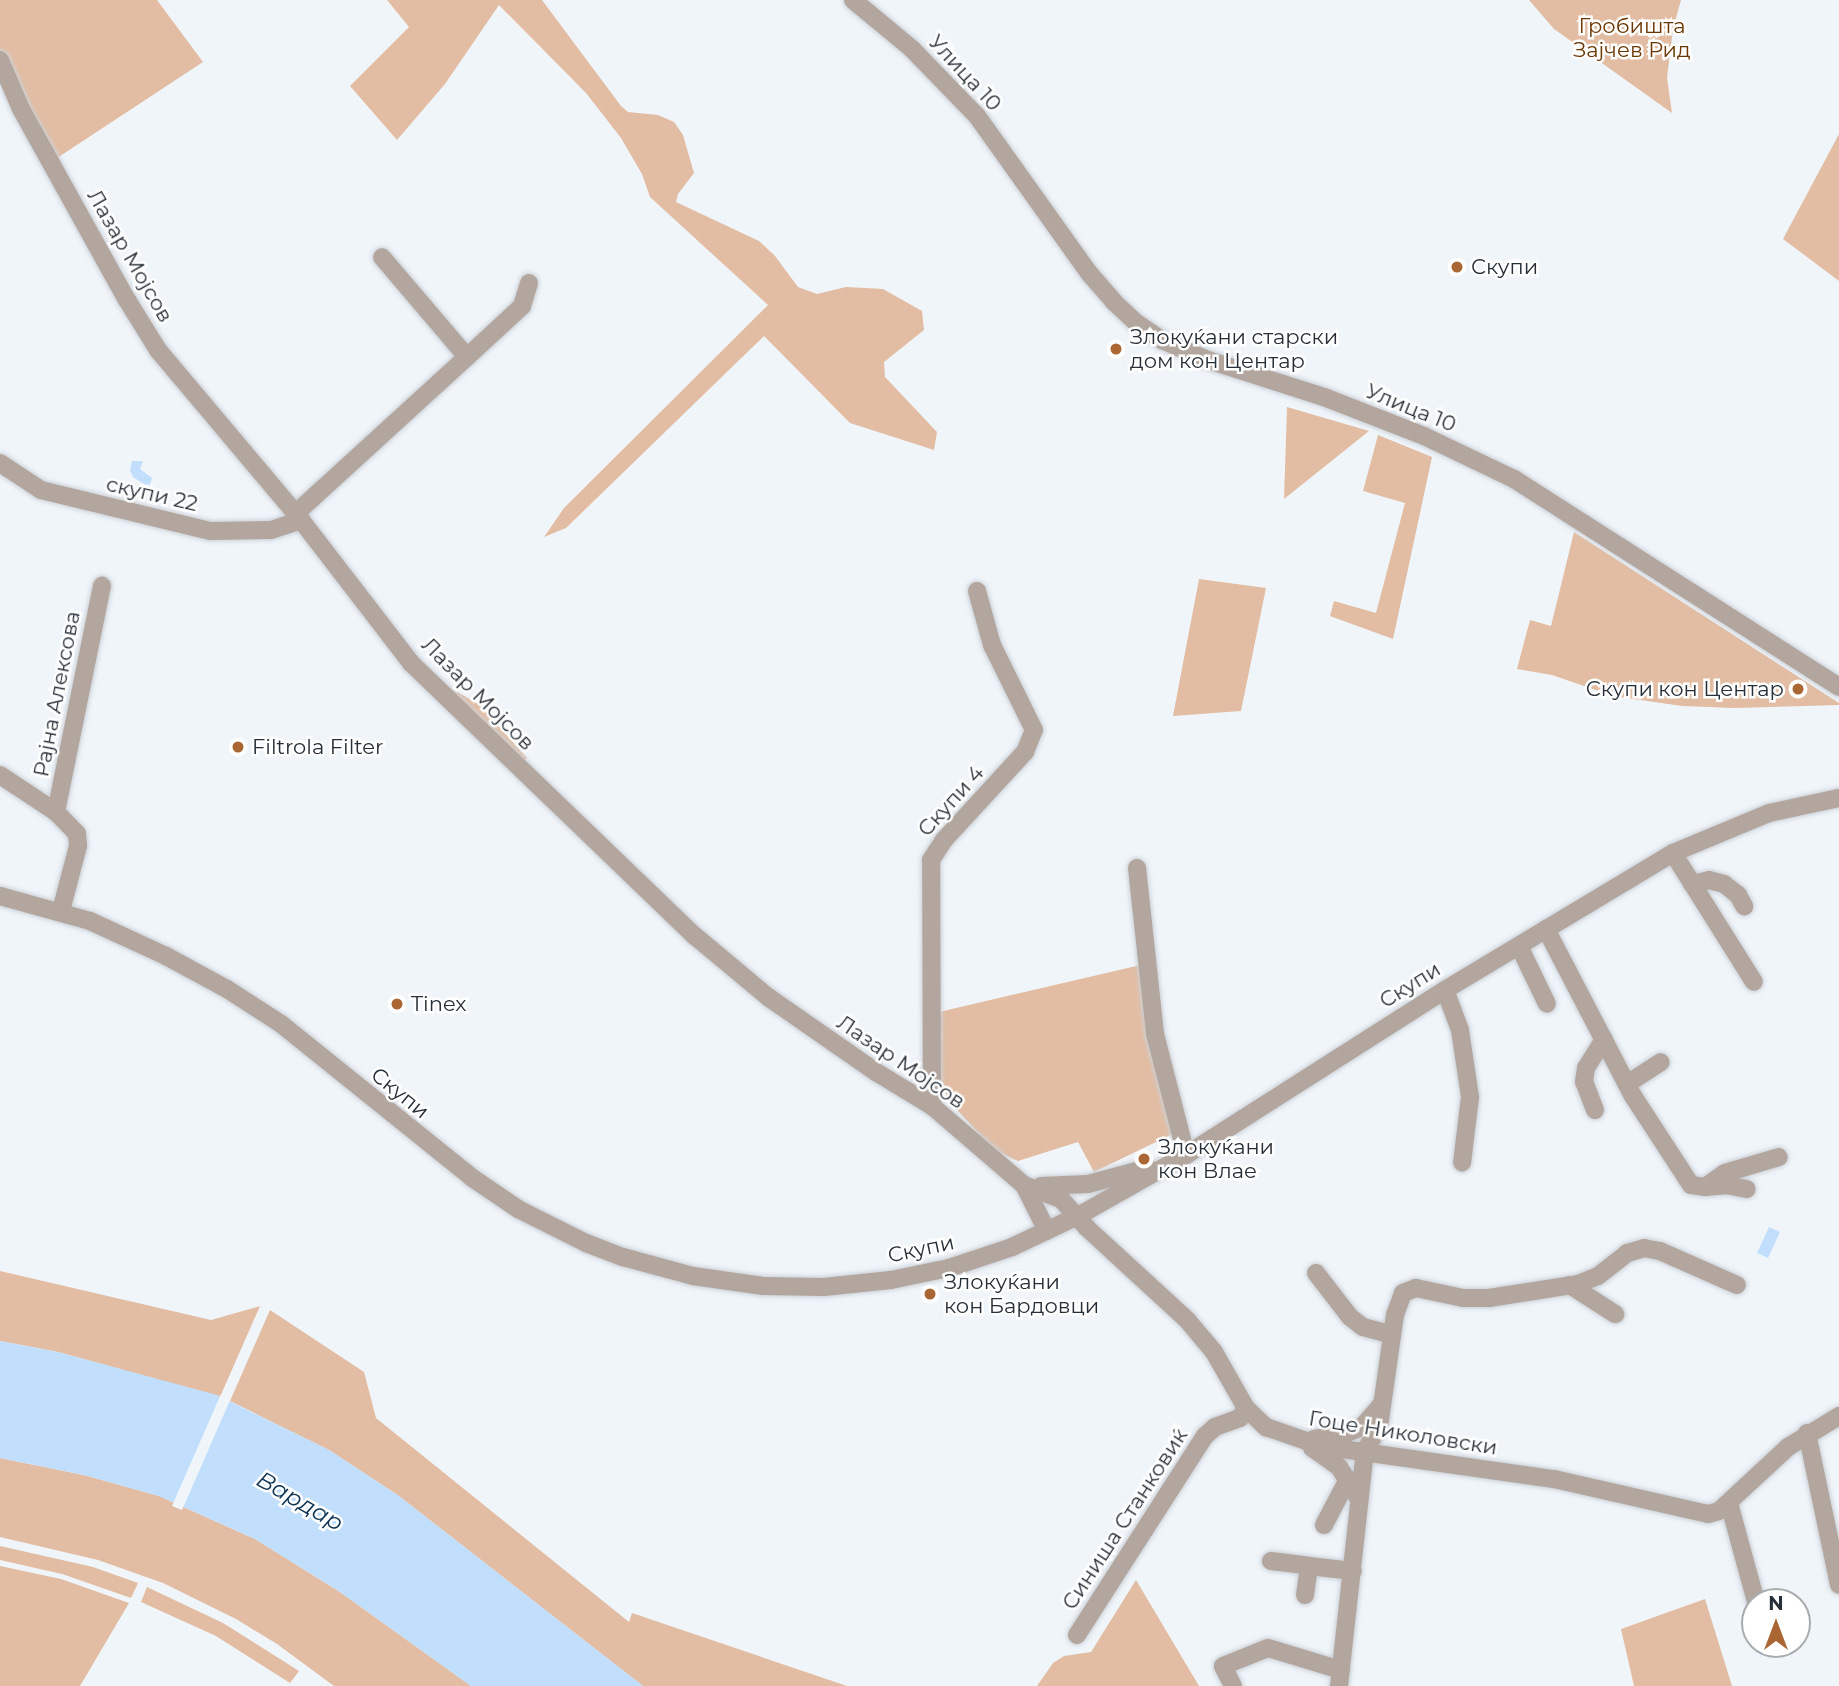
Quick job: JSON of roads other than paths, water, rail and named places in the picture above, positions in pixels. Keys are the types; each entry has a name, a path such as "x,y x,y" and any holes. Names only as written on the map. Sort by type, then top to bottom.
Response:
{"street":[{"name":"Улица 10","path":"853,0 912,48 977,116 1089,273 1138,324 1162,340 1208,360 1324,397 1424,436 1514,479 1839,687"},
{"name":"Лазар Мојсов","path":"0,60 39,141 127,300 159,350 298,517 411,663 695,936 786,1012 932,1106 1024,1185 1061,1199 1078,1216"},
{"path":"382,257 467,357"},
{"path":"298,517 522,306 528,283"},
{"name":"скупи 22","path":"0,463 41,490 211,531 271,530 298,517"},
{"name":"Рајна Алексова","path":"56,812 102,586"},
{"name":"Cкупи 4","path":"932,1106 931,860 944,841 1025,752 1034,735 1031,720 992,645 977,591"},
{"name":"Рајна Алексова","path":"0,775 56,812 71,824 77,834 78,846 61,911"},
{"name":"Скупи","path":"0,895 61,911 166,956 227,989 281,1024 481,1184 541,1221 623,1257 693,1276 736,1283 824,1287 891,1280 949,1268 1012,1247 1047,1231 1179,1158 1445,990 1673,853 1769,813 1839,798"},
{"path":"1673,853 1754,982"},
{"path":"1047,1231 1024,1185 1088,1184 1179,1158 1155,1034 1138,869"},
{"path":"1692,884 1709,880 1724,884 1738,895 1744,906"},
{"path":"1546,929 1627,1084 1687,1181 1696,1188 1726,1185 1747,1189"},
{"path":"1519,946 1547,1004"},
{"path":"1445,990 1460,1030 1470,1097 1462,1163"},
{"path":"1595,1110 1584,1082 1586,1068 1604,1039"},
{"path":"1627,1084 1661,1062"},
{"path":"1705,1187 1733,1161 1779,1157"},
{"name":"Гоце Николовски","path":"1078,1216 1202,1336 1231,1379 1246,1408 1266,1427 1321,1446 1554,1479 1700,1513 1714,1513 1729,1503 1807,1433 1839,1416"},
{"path":"1233,1686 1223,1666 1268,1648 1340,1678 1365,1451 1379,1427 1392,1335 1399,1300 1405,1291 1412,1288 1481,1298 1570,1285 1598,1276 1634,1250 1648,1248 1737,1285"},
{"path":"1317,1273 1350,1317 1363,1327 1392,1335"},
{"path":"1570,1285 1615,1314"},
{"path":"1296,1439 1323,1438 1353,1431 1370,1420 1383,1400"},
{"name":"Синиша Станковиќ","path":"1077,1635 1205,1436 1215,1427 1240,1418 1246,1408"},
{"path":"1807,1433 1839,1585"},
{"path":"1296,1439 1320,1452 1348,1479 1359,1499"},
{"path":"1324,1525 1348,1479"},
{"path":"1729,1503 1752,1588"},
{"path":"1272,1561 1353,1571"},
{"path":"1305,1595 1309,1566"}],"water":[{"path":"132,461 143,461 140,469 152,478 149,487 133,477 130,470"},
{"path":"1769,1227 1780,1232 1768,1258 1757,1253"},
{"name":"Вардар","path":"0,1341 58,1352 217,1395 329,1450 399,1496 643,1686 471,1686 340,1592 255,1539 159,1496 84,1475 0,1458"}],"place":[{"name":"Скупи","path":"1457,267"},
{"name":"Злокуќани старски дом кон Центар","path":"1116,349"},
{"name":"Скупи кон Центар","path":"1798,689"},
{"name":"Filtrola Filter","path":"238,747"},
{"name":"Tinex","path":"397,1004"},
{"name":"Злокуќани кон Влае","path":"1144,1159"},
{"name":"Злокуќани кон Бардовци","path":"930,1294"}],"park label":[{"name":"Гробишта Зајчев Рид","path":"1632,38"}]}
